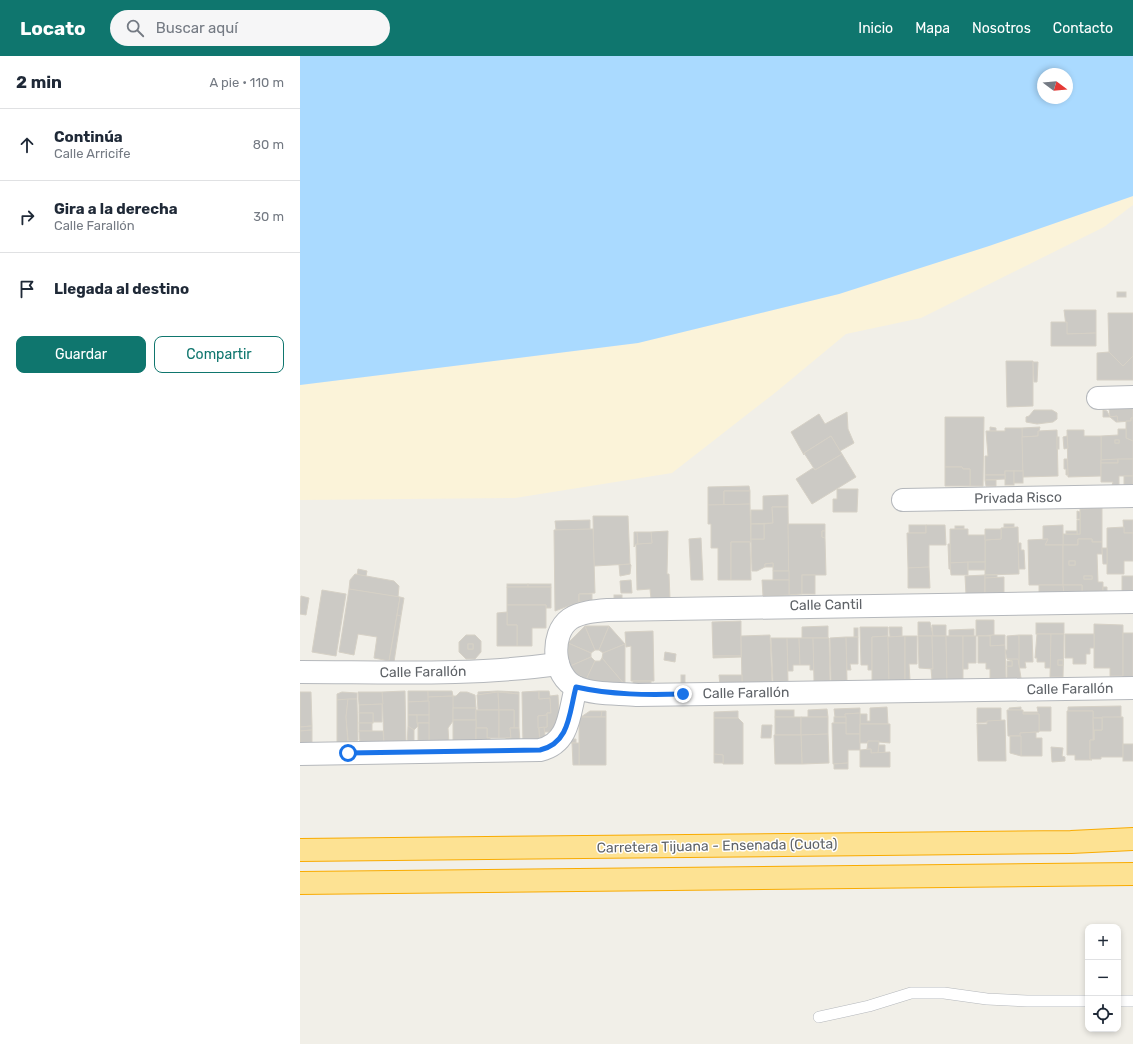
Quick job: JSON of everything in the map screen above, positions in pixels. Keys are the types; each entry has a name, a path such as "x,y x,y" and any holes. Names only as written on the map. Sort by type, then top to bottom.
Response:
{"highway":[{"name":"Carretera Tijuana - Ensenada (Cuota)","path":"300,850 1071,842 1133,839"},
{"path":"300,883 1133,874"}],"street":[{"path":"1098,398 1133,397"},
{"name":"Privada Risco","path":"903,500 1133,496"},
{"name":"Calle Cantil","path":"558,664 556,646 561,630 569,620 583,613 608,610 1133,602"},
{"path":"300,754 545,749 558,742 564,732 576,687 567,679 558,664"},
{"name":"Calle Farallón","path":"301,672 454,672 533,668 558,664"},
{"name":"Calle Farallón","path":"576,687 599,692 637,695 1133,688"}],"lane":[{"path":"819,1017 869,1006 911,993 944,993 1019,1000 1085,1001"},
{"path":"1121,1001 1133,1001"}],"sand":[{"path":"1133,196 1133,205 1104,227 921,318 846,334 776,392 672,473 515,498 300,500 300,385 638,343 839,294 989,246"}],"water":[{"path":"300,56 1133,56 1133,196 989,246 839,294 638,343 300,385"}],"building":[{"path":"1117,292 1126,292 1126,297 1117,297"},
{"path":"1064,310 1096,310 1096,333 1067,334"},
{"path":"1108,313 1133,313 1133,356 1123,366 1109,352"},
{"path":"1051,322 1067,322 1067,334 1096,333 1096,346 1051,346"},
{"path":"1109,352 1123,366 1133,356 1133,380 1097,380 1097,353"},
{"path":"1006,361 1033,361 1033,406 1007,407"},
{"path":"1033,362 1038,362 1037,382 1034,382"},
{"path":"1109,408 1133,408 1133,418 1131,418 1131,421 1118,422 1117,416 1110,417"},
{"path":"1034,410 1052,410 1057,413 1057,419 1053,422 1037,424 1026,422 1026,417 1029,416"},
{"path":"1103,410 1107,411 1110,417 1103,417"},
{"path":"847,412 848,429 854,443 840,451 831,436 804,453 804,455 791,432 819,414 825,424"},
{"path":"1117,416 1118,422 1110,417"},
{"path":"945,417 984,417 983,486 970,486 970,469 963,469 962,467 945,467"},
{"path":"1131,418 1133,418 1133,441 1126,438 1126,421 1131,421"},
{"path":"990,427 996,428 996,431 990,431"},
{"path":"1040,427 1038,436 1022,437 1022,428"},
{"path":"1005,428 1022,428 1023,471 1005,471 1005,475 985,475 985,456 988,456 986,431 1005,431"},
{"path":"1118,429 1126,429 1126,438 1133,441 1133,459 1101,460 1101,436 1118,435","holes":["1115,440 1119,440 1119,443 1115,443"]},
{"path":"1057,430 1058,476 1023,477 1022,437 1038,436 1038,431"},
{"path":"1067,430 1084,430 1084,436 1101,436 1101,476 1068,477"},
{"path":"831,436 842,454 815,470 804,453"},
{"path":"1067,436 1068,448 1064,449 1063,437"},
{"path":"1057,437 1059,437 1059,449 1057,449"},
{"path":"1115,440 1119,440 1119,443 1115,443"},
{"path":"842,454 856,477 812,504 796,479 813,468 815,470"},
{"path":"1064,459 1067,459 1068,475 1066,475 1066,469 1064,469"},
{"path":"1118,459 1118,463 1101,463 1101,460"},
{"path":"1118,459 1133,459 1133,476 1119,476 1119,485 1112,485 1113,482 1101,482 1101,463 1118,463"},
{"path":"945,467 962,467 963,469 970,469 970,486 945,486"},
{"path":"1005,471 1014,471 1014,485 1005,485"},
{"path":"1014,471 1023,471 1023,483 1014,483"},
{"path":"985,475 1005,475 1005,479 985,480"},
{"path":"1124,476 1133,476 1133,485 1124,485"},
{"path":"985,480 996,480 996,486 986,486"},
{"path":"749,486 750,491 724,491 724,505 708,505 708,487"},
{"path":"837,489 858,489 857,512 833,512 833,499 837,499"},
{"path":"724,491 750,491 750,504 724,505"},
{"path":"788,495 788,507 772,507 773,523 751,524 751,510 763,510 763,496"},
{"path":"750,504 751,542 731,542 731,580 718,580 718,548 711,548 711,524 708,524 708,505"},
{"path":"772,507 788,507 789,571 773,571 773,563 765,564 765,567 757,571 752,571 751,539 764,539 764,524 773,523"},
{"path":"1102,508 1102,542 1092,542 1092,539 1078,539 1078,545 1063,545 1063,534 1080,534 1080,509"},
{"path":"1077,511 1080,512 1080,519 1077,519"},
{"path":"593,516 628,516 630,564 594,566"},
{"path":"590,520 590,529 556,530 555,521"},
{"path":"1077,520 1080,520 1080,534 1077,534"},
{"path":"1123,520 1133,520 1133,533 1124,533"},
{"path":"751,524 764,524 764,539 751,539"},
{"path":"788,524 825,524 825,531 822,531 822,537 825,538 826,575 802,575 802,594 789,595"},
{"path":"1004,524 1014,524 1014,527 1004,527"},
{"path":"909,525 926,525 926,533 909,533"},
{"path":"926,525 945,525 946,545 929,545 929,567 908,568 907,533 926,533"},
{"path":"1063,525 1063,545 1045,545 1048,539 1043,539 1043,526"},
{"path":"955,526 964,526 964,529 955,529"},
{"path":"1018,527 1019,574 985,575 985,540 1001,539 1001,528"},
{"path":"1124,527 1124,533 1133,533 1133,561 1124,561 1124,574 1107,574 1107,528"},
{"path":"593,529 595,593 579,594 579,602 555,611 554,530"},
{"path":"950,529 968,529 968,535 985,535 985,562 950,563"},
{"path":"985,529 1001,529 1001,539 985,540"},
{"path":"668,531 667,574 669,574 670,599 651,599 650,589 637,590 636,544 652,543 651,532"},
{"path":"822,531 825,531 825,538 822,537"},
{"path":"1066,531 1077,531 1077,534 1066,534"},
{"path":"634,532 637,532 638,544 634,547"},
{"path":"637,532 651,532 652,543 638,544"},
{"path":"701,538 703,580 691,580 689,539"},
{"path":"1048,539 1045,545 1063,545 1063,585 1029,585 1028,540"},
{"path":"1078,539 1092,539 1092,542 1102,542 1102,554 1097,554 1098,582 1103,582 1103,593 1082,594 1082,585 1063,585 1063,545 1078,545","holes":["1069,561 1075,561 1075,565 1069,565","1084,576 1092,576 1092,579 1084,579"]},
{"path":"731,542 750,542 751,580 731,580"},
{"path":"1018,543 1021,543 1021,550 1024,550 1025,569 1019,569"},
{"path":"948,544 950,544 950,569 949,569"},
{"path":"1102,548 1107,548 1107,564 1103,564"},
{"path":"1069,561 1075,561 1075,565 1069,565"},
{"path":"968,562 968,575 951,575 950,563"},
{"path":"968,562 985,562 985,570 968,570"},
{"path":"773,563 773,567 765,567 765,564"},
{"path":"630,564 630,574 620,576 619,565"},
{"path":"929,567 930,588 908,588 908,568"},
{"path":"358,569 367,571 366,576 357,575"},
{"path":"773,571 789,571 789,580 773,580"},
{"path":"355,574 394,581 399,586 398,597 349,589 350,580"},
{"path":"802,575 815,575 815,594 802,594"},
{"path":"985,575 985,595 966,595 965,576"},
{"path":"985,575 997,575 997,578 985,578"},
{"path":"1084,576 1092,576 1092,579 1084,579"},
{"path":"1122,576 1133,576 1133,593 1122,593"},
{"path":"1004,577 1004,595 985,595 985,578"},
{"path":"631,580 632,593 621,593 620,581"},
{"path":"762,580 789,580 789,595 763,596"},
{"path":"507,584 528,584 528,587 507,587"},
{"path":"528,584 551,584 551,587 528,587"},
{"path":"1039,585 1063,585 1064,594 1039,594"},
{"path":"1063,585 1082,585 1082,594 1064,594"},
{"path":"507,587 551,587 551,608 546,608 546,605 507,605"},
{"path":"1103,587 1107,587 1107,594 1103,593"},
{"path":"349,589 400,597 389,661 374,658 377,637 358,634 354,655 339,652"},
{"path":"322,590 346,594 336,656 312,652"},
{"path":"579,594 592,594 592,600 579,602"},
{"path":"614,595 622,595 622,600 614,600"},
{"path":"301,596 309,598 306,615 300,614"},
{"path":"400,597 404,598 401,616 397,615"},
{"path":"507,605 546,605 546,628 532,628 532,646 517,646 517,625 507,625"},
{"path":"507,612 507,625 517,625 517,646 497,646 497,613"},
{"path":"397,615 401,616 394,662 389,661"},
{"path":"976,620 994,620 994,635 976,636"},
{"path":"741,621 741,656 713,656 712,622"},
{"path":"918,622 930,622 933,636 918,636"},
{"path":"1036,623 1064,623 1064,634 1036,634"},
{"path":"1094,624 1123,625 1123,676 1110,676 1110,668 1094,668"},
{"path":"932,625 946,625 946,636 933,636"},
{"path":"585,626 595,650 591,653 568,643"},
{"path":"585,626 609,626 599,650 595,650"},
{"path":"609,626 625,644 603,653 599,650"},
{"path":"828,626 828,638 802,638 802,627"},
{"path":"860,627 888,627 888,636 872,637 872,670 868,670 868,665 861,665"},
{"path":"889,627 902,627 902,636 890,637"},
{"path":"854,628 858,628 858,637 854,637"},
{"path":"974,629 974,636 949,636 949,630"},
{"path":"653,631 654,681 631,681 631,646 626,647 625,632"},
{"path":"1123,633 1133,633 1133,681 1123,681"},
{"path":"1037,634 1051,634 1051,668 1045,668 1045,662 1037,662 1037,658 1035,658"},
{"path":"1051,634 1064,634 1063,677 1050,677","holes":["1058,660 1063,660 1063,665 1058,665"]},
{"path":"1065,634 1094,634 1094,648 1090,648 1090,654 1086,654 1086,664 1073,664 1073,658 1065,658"},
{"path":"466,635 475,635 481,641 481,652 475,659 466,659 459,652 459,642","holes":["468,644 473,644 473,649 468,649"]},
{"path":"770,635 772,682 742,684 741,636"},
{"path":"1005,635 1005,645 990,646 990,636"},
{"path":"1019,635 1020,661 1007,659 1005,650 1007,650 1007,636"},
{"path":"1019,635 1032,635 1033,662 1025,662 1026,668 1019,668"},
{"path":"888,636 889,680 872,681 872,637"},
{"path":"905,636 905,680 889,681 888,637"},
{"path":"905,636 917,636 917,664 909,664 910,680 905,680"},
{"path":"918,636 932,636 933,669 919,668"},
{"path":"932,636 946,636 947,680 932,680"},
{"path":"946,636 963,636 963,679 947,680"},
{"path":"963,636 976,636 976,663 968,663 968,669 963,669"},
{"path":"978,636 990,636 990,646 1005,645 1006,678 990,678 990,669 986,669 986,663 978,663"},
{"path":"846,637 847,681 831,681 830,638"},
{"path":"846,637 858,637 858,664 850,664 851,670 847,670"},
{"path":"771,638 787,638 788,682 773,682"},
{"path":"787,638 799,638 800,665 793,665 793,671 788,671"},
{"path":"799,638 813,638 814,670 810,670 810,665 800,665"},
{"path":"813,638 829,638 830,681 814,681"},
{"path":"568,643 591,653 591,657 568,667"},
{"path":"468,644 473,644 473,649 468,649"},
{"path":"625,644 625,685 602,658 603,653"},
{"path":"665,652 676,654 675,662 664,660"},
{"path":"713,656 741,656 742,657 713,658"},
{"path":"591,657 595,661 586,680 580,675 578,677 568,667"},
{"path":"602,658 625,685 583,686 595,661 600,661"},
{"path":"1007,659 1018,659 1021,678 1007,678 1007,666 1012,666 1012,661"},
{"path":"1058,660 1063,660 1063,665 1058,665"},
{"path":"1007,661 1012,661 1012,666 1007,666"},
{"path":"681,675 685,675 685,683 681,683"},
{"path":"719,675 742,675 742,686 720,686"},
{"path":"633,681 651,681 651,688 633,688"},
{"path":"405,691 406,743 384,743 382,692"},
{"path":"408,691 428,691 429,701 408,702"},
{"path":"428,691 452,691 453,696 428,697"},
{"path":"498,691 519,692 519,694 499,692"},
{"path":"539,691 539,699 550,698 551,713 538,716 540,745 523,745 522,692"},
{"path":"539,691 549,691 550,696 558,695 560,732 544,732 544,727 547,727 547,713 551,713 550,698 539,699"},
{"path":"300,692 311,692 312,726 300,727"},
{"path":"342,692 357,693 357,699 337,700 337,694"},
{"path":"358,692 382,692 383,704 359,705"},
{"path":"460,692 467,692 475,695 476,708 453,708 452,696 456,696"},
{"path":"478,692 498,692 478,695"},
{"path":"498,692 499,710 478,710 477,695"},
{"path":"498,692 519,694 519,728 514,728 514,710 499,710"},
{"path":"453,696 453,721 448,728 449,744 429,745 428,697"},
{"path":"348,699 346,717 348,745 337,746 337,700"},
{"path":"348,699 357,699 358,740 355,741 348,741 346,717"},
{"path":"429,701 429,715 408,715 408,702"},
{"path":"382,704 382,722 373,722 373,713 359,713 359,705"},
{"path":"1121,706 1121,717 1093,718 1093,711 1068,711 1068,707"},
{"path":"887,707 888,724 860,724 860,714 867,714 867,721 870,721 870,708"},
{"path":"1021,707 1021,710 1009,710 1009,708"},
{"path":"1037,707 1051,707 1051,731 1039,731 1039,714 1023,714 1023,712 1038,712"},
{"path":"453,708 476,708 476,720 453,720"},
{"path":"860,708 860,713 845,714 846,717 835,717 834,709"},
{"path":"977,708 1001,708 1001,721 977,723"},
{"path":"827,709 828,717 808,717 808,710"},
{"path":"476,710 499,710 499,738 487,738 487,728 476,728"},
{"path":"499,710 514,710 514,728 510,728 511,738 499,738"},
{"path":"775,710 794,710 794,717 775,717"},
{"path":"1007,710 1023,710 1023,714 1039,714 1039,732 1020,733 1021,736 1008,736"},
{"path":"590,711 602,711 601,717 581,717"},
{"path":"602,711 606,711 606,717 601,717"},
{"path":"738,711 738,718 714,718 714,712"},
{"path":"1067,711 1093,711 1093,740 1090,740 1090,759 1092,760 1075,760 1075,755 1067,755"},
{"path":"359,713 373,713 373,723 359,723"},
{"path":"860,713 860,734 846,734 845,714"},
{"path":"408,715 417,715 418,726 413,731 408,726"},
{"path":"417,715 429,715 429,723 417,723"},
{"path":"547,715 547,727 538,728 538,716"},
{"path":"581,717 606,717 606,765 579,765 579,723"},
{"path":"775,717 801,717 801,735 775,735"},
{"path":"801,717 828,717 828,734 801,735"},
{"path":"834,717 846,717 846,723 834,723"},
{"path":"1102,717 1123,717 1123,757 1101,757 1101,759 1090,759 1090,740 1094,740 1094,730 1102,730"},
{"path":"714,718 738,718 743,723 743,764 723,764 723,755 714,754"},
{"path":"1093,718 1102,718 1102,730 1094,730 1094,740"},
{"path":"453,720 476,720 476,749 453,749"},
{"path":"1005,720 1006,761 978,761 977,724 987,724 987,721"},
{"path":"359,723 372,723 372,731 359,731"},
{"path":"418,723 429,723 429,745 418,746"},
{"path":"832,723 846,723 846,734 860,734 860,750 848,750 848,763 833,764"},
{"path":"860,724 890,724 890,743 868,741 868,743 860,743"},
{"path":"762,725 772,725 771,738 761,738"},
{"path":"312,726 312,730 300,731 300,727"},
{"path":"408,726 414,730 414,742 407,746"},
{"path":"544,727 546,744 540,745 539,728"},
{"path":"476,728 487,728 487,738 490,738 490,742 476,742"},
{"path":"510,728 519,728 520,742 506,742 506,738 511,738"},
{"path":"312,730 312,750 300,751 300,731"},
{"path":"359,731 383,731 384,745 360,743"},
{"path":"1036,732 1036,738 1042,738 1042,756 1021,756 1020,733"},
{"path":"828,734 829,763 802,764 801,735"},
{"path":"774,735 801,735 802,764 775,764"},
{"path":"1010,736 1021,736 1021,756 1010,753"},
{"path":"572,739 576,739 576,743 571,743"},
{"path":"868,741 879,741 878,753 871,753 871,749 867,749"},
{"path":"572,743 579,743 579,765 573,765"},
{"path":"1123,744 1133,744 1133,761 1123,761"},
{"path":"879,745 885,745 885,753 878,753"},
{"path":"1051,747 1063,748 1062,756 1065,757 1065,761 1052,762"},
{"path":"871,749 871,753 890,752 890,767 860,767 860,750"},
{"path":"714,754 723,755 723,763 714,763"},
{"path":"848,763 848,769 834,769 834,764"}],"route":[{"path":"348,753 540,750 550,748 558,742 564,732 576,687 599,692 637,695 683,694"}]}
